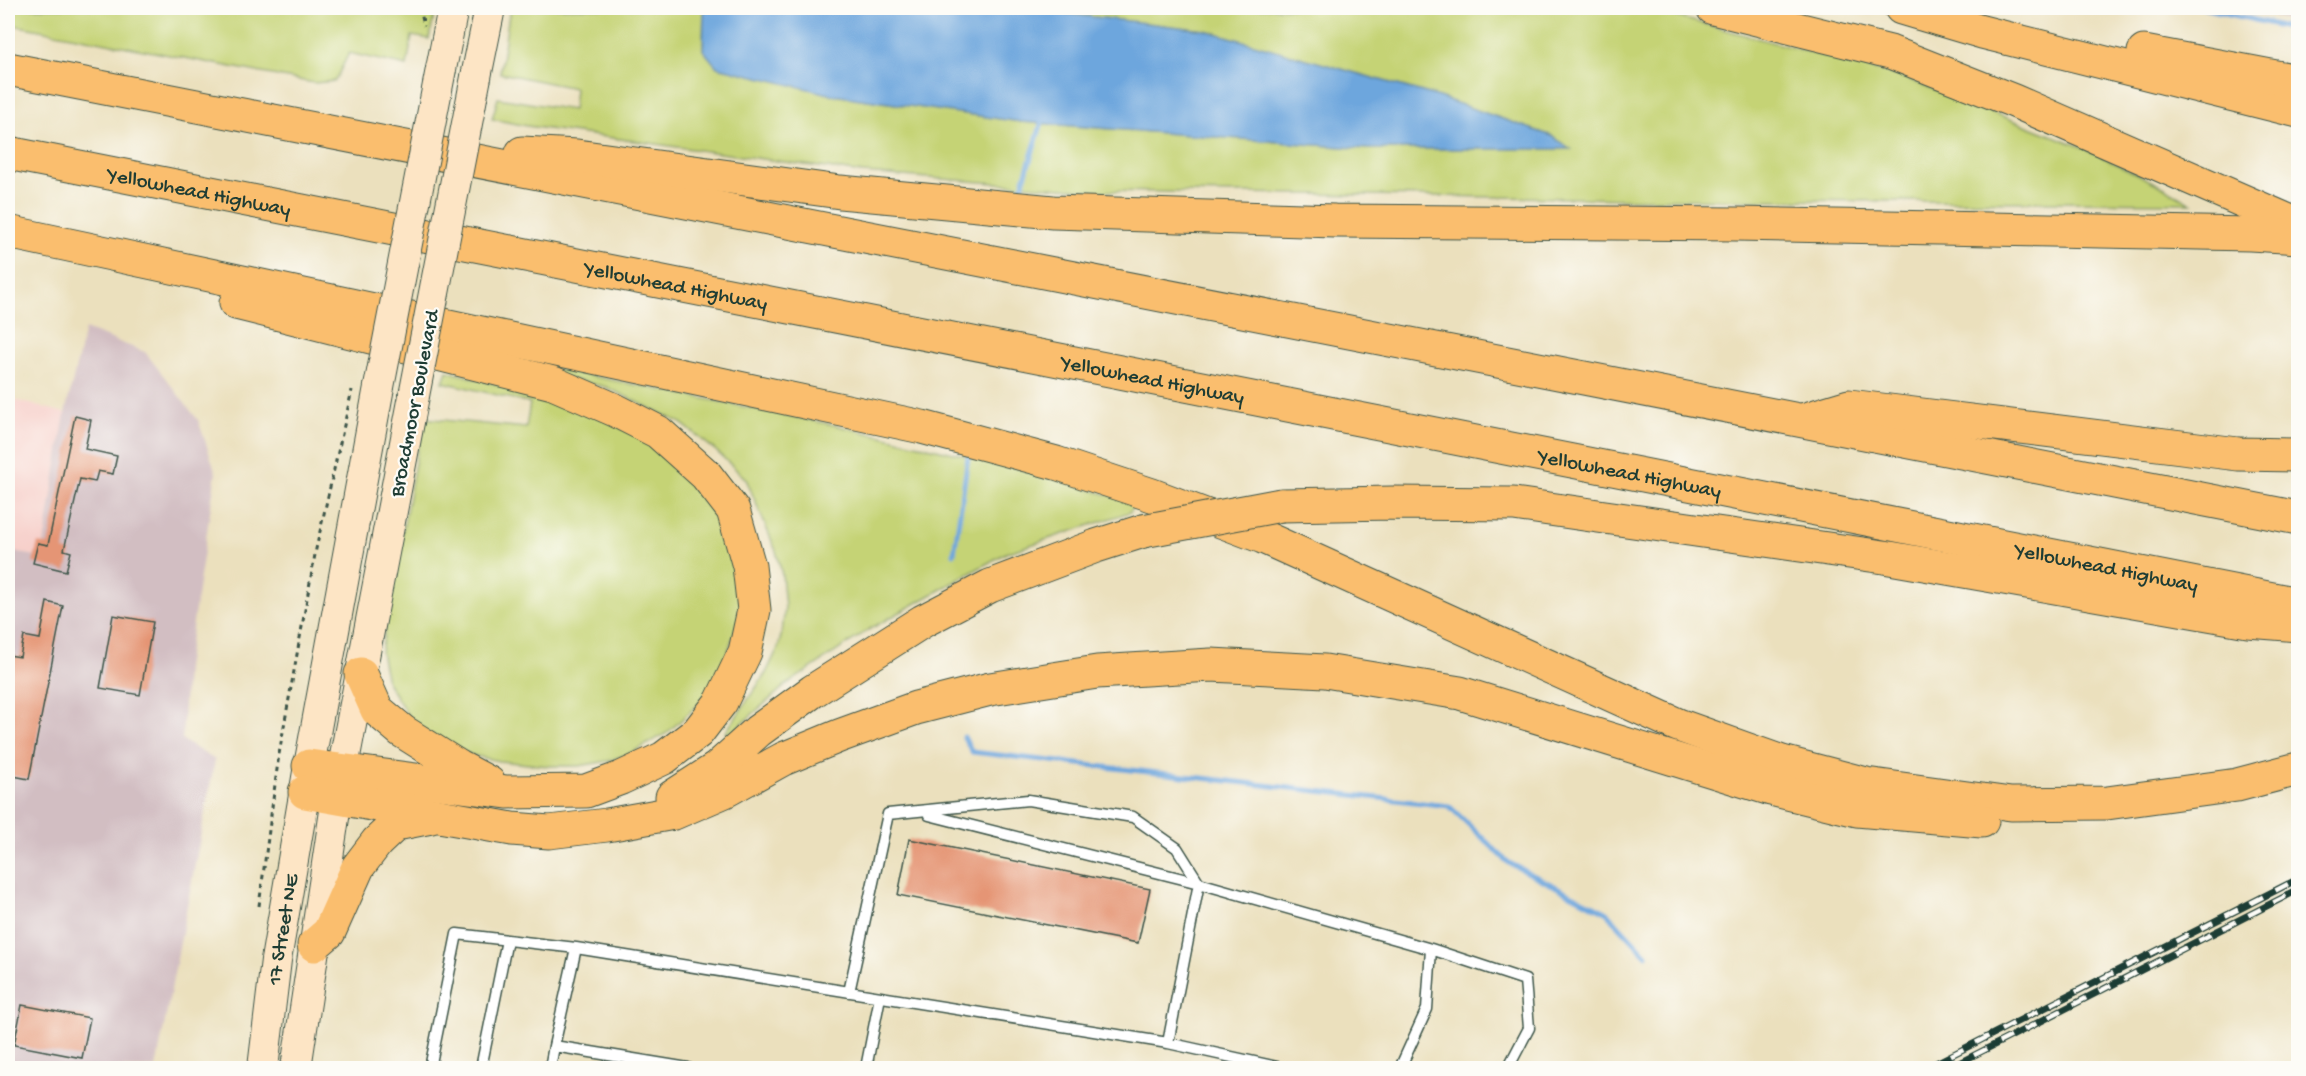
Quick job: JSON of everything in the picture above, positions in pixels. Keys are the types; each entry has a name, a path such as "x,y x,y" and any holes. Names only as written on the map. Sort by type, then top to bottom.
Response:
{"highway":[{"path":"1713,8 1890,52 2014,101 2298,225"},
{"path":"1899,8 1986,22 2298,81"},
{"path":"1899,8 1982,32 2298,111"},
{"path":"8,69 2298,518"},
{"path":"396,145 577,156 840,192 1053,212 1335,221 1749,225 2250,234 2298,237"},
{"name":"Yellowhead Highway","path":"8,153 2298,604"},
{"path":"8,232 922,427 1056,463 1152,495 1263,537 1678,725 1782,762 1866,784 2011,804 2107,803 2237,785"},
{"path":"8,232 220,299 553,383 658,432 706,475 733,510 749,566 754,610 745,652 722,702 699,732 664,758 621,778 586,790 507,792 339,785"},
{"path":"1799,421 1849,406 2238,454 2298,455"},
{"path":"607,825 667,800 717,768 758,731 813,691 923,621 990,586 1143,531 1281,505 1514,504 1884,557 2248,621 2298,625"},
{"path":"307,779 339,785 440,815 512,828 549,832 607,825 674,813 726,791 783,759 850,732 926,706 990,689 1098,672 1211,665 1325,671 1460,693 1771,789 1857,810 2012,824 2109,821 2298,769"},
{"path":"361,674 377,710 402,731 459,767 507,792"},
{"path":"314,945 329,932 358,867 377,842 396,824 440,815"}],"main road":[{"name":"Broadmoor Boulevard","path":"307,779 366,388 441,69 453,8"},
{"name":"Broadmoor Boulevard","path":"339,785 490,8"},
{"name":"17 Street NE","path":"263,1068 276,960 307,779"},
{"name":"17 Street NE","path":"296,1068 339,785"}],"lane":[{"path":"849,992 888,814 1028,800 1132,817 1178,848 1199,884 1168,1043"},
{"path":"921,812 1199,884 1431,949 1526,980 1529,1028 1508,1068"},
{"path":"430,1068 457,934 576,948 1168,1043 1282,1068"},
{"path":"481,1068 507,940"},
{"path":"550,1068 576,948"},
{"path":"1400,1068 1427,1009 1431,949"},
{"path":"866,1068 880,997"},
{"path":"554,1046 688,1068"}],"path":[{"path":"420,8 424,25 423,33"},
{"path":"258,917 279,754 316,549 366,388"}],"shaded area":[{"path":"2229,8 2298,8 2298,22"},
{"path":"85,329 145,352 198,420 216,473 186,668 182,740 215,760 156,1068 8,1068 8,551 42,557 65,413"},
{"path":"8,398 65,413 42,557 8,551"}],"green space":[{"path":"8,8 436,8 429,39 412,36 407,66 349,53 335,81 314,83 8,24"},
{"path":"510,8 704,8 703,50 833,95 1022,122 1368,149 1570,149 1552,136 1433,95 1205,30 1018,8 1644,8 1902,77 2084,148 2191,203 1633,199 1100,191 863,173 527,126 492,119 498,98 573,110 575,88 500,73"},
{"path":"537,365 839,426 1025,470 1135,503 1130,512 1006,553 870,629 786,685 731,733 725,733 766,673 778,648 785,607 782,575 776,551 746,479 681,423 606,387 539,372"},
{"path":"447,371 526,392 598,416 655,445 721,510 744,604 715,689 667,733 631,753 608,761 579,766 548,766 499,761 471,755 415,727 387,682 381,652 423,418 526,428 530,403 443,382"}],"water":[{"path":"704,8 1018,8 1205,30 1433,95 1552,136 1571,149 1368,149 1021,122 833,95 717,67 703,50"}],"building":[{"path":"75,416 91,420 85,449 117,456 113,474 98,471 95,482 80,479 64,550 71,552 66,571 33,563 38,543 48,545"},
{"path":"47,602 63,606 29,779 8,775 8,655 20,657 24,636 40,639"},
{"path":"113,615 153,622 140,695 100,688"},
{"path":"909,839 1150,889 1138,943 898,895"},
{"path":"22,1005 90,1018 82,1058 14,1045"}],"waterway":[{"path":"2204,8 2298,30"},
{"path":"1018,193 1043,119"},
{"path":"954,554 969,450"},
{"path":"964,737 972,752 1449,806 1509,863 1606,912 1646,955"}],"railway":[{"path":"1926,1068 2298,879"},
{"path":"1949,1068 2298,890"}]}
